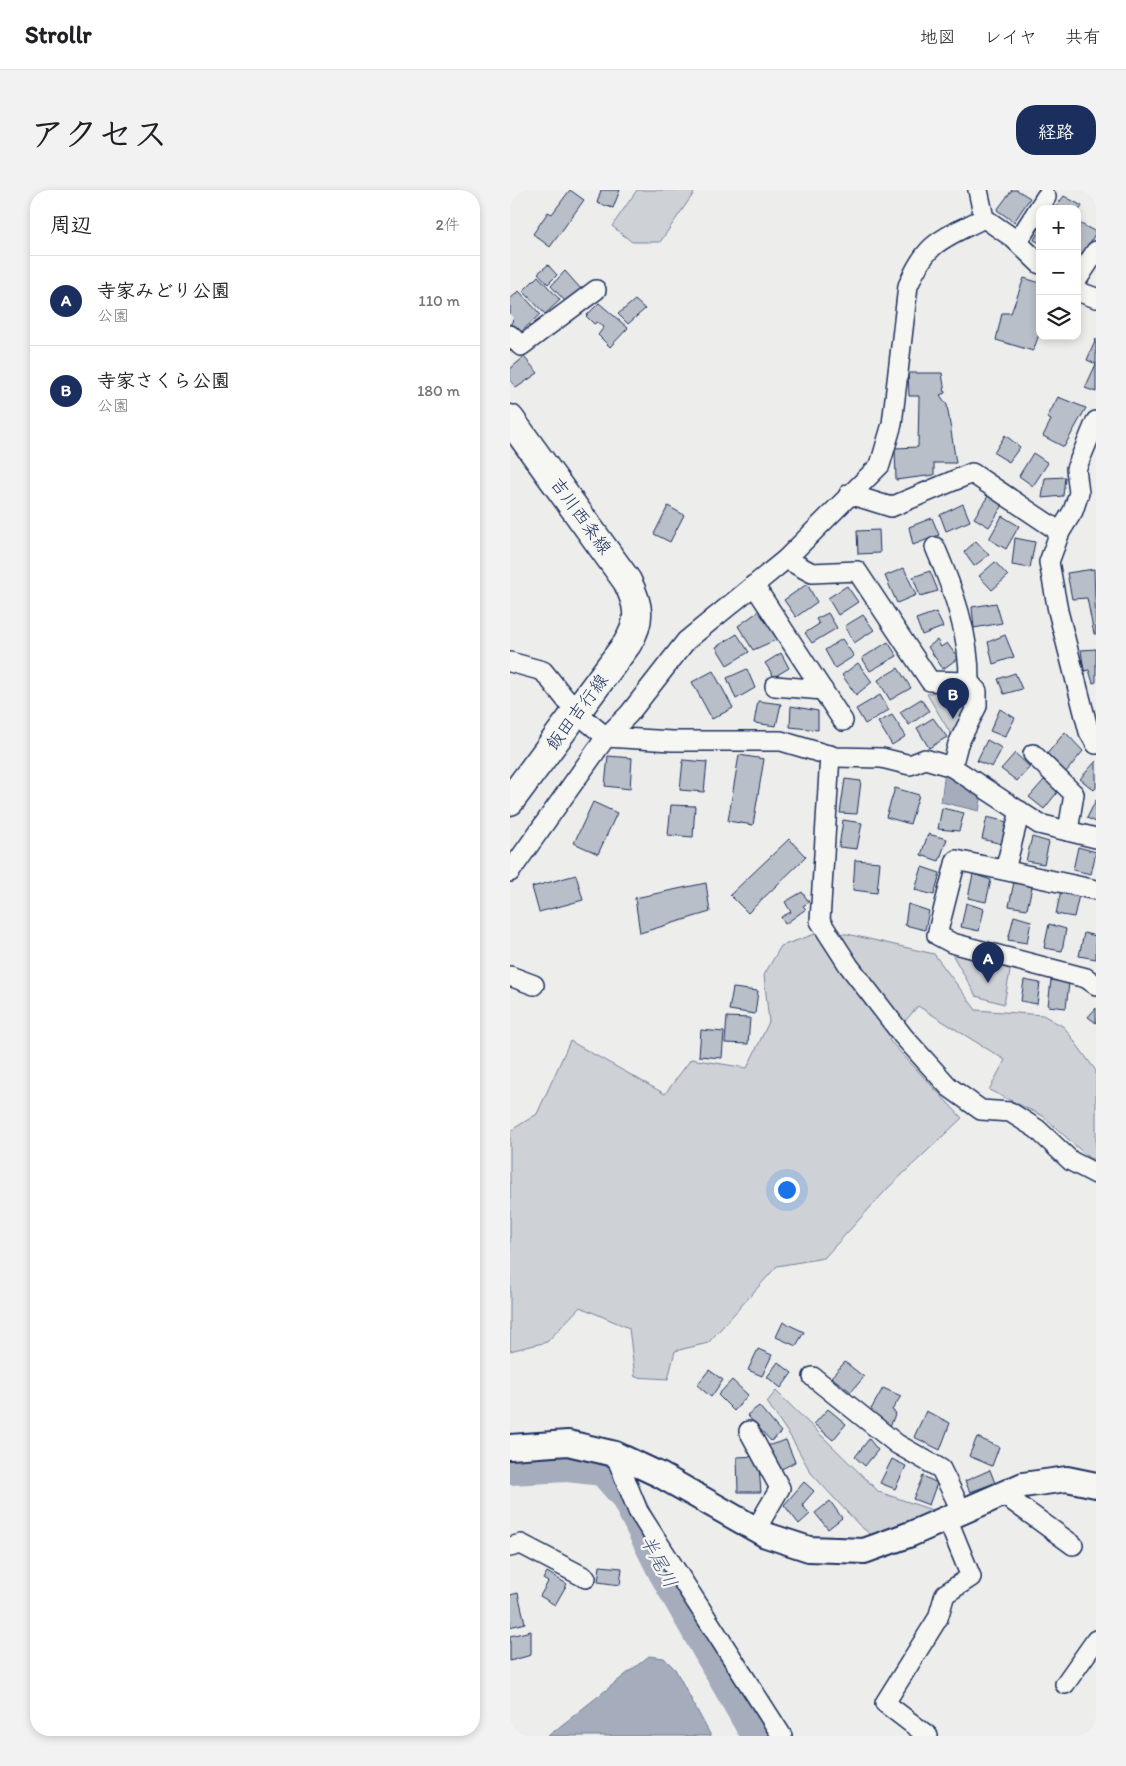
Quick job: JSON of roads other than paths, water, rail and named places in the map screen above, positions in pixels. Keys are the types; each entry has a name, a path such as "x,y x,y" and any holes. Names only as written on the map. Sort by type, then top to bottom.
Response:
{"main road":[{"name":"吉川西条線","path":"510,419 627,581 636,598 638,619"},
{"name":"飯田吉行線","path":"510,801 627,644 638,619"}],"street":[{"path":"978,190 984,218 1018,242 1036,260"},
{"path":"1018,242 1046,197"},
{"path":"510,872 606,737 629,714 686,642 786,559 880,465 888,441 908,286 916,265 933,244 984,218"},
{"path":"1081,274 1096,250"},
{"path":"510,335 521,346 596,290"},
{"path":"1081,292 1096,298"},
{"path":"1096,421 1076,469 1079,493 1073,511 1060,532 1049,562 1058,611 1086,722 1096,744"},
{"path":"850,494 891,507 972,473 1060,532"},
{"path":"935,547 954,592 969,662 969,682 977,691 977,706 958,744 952,767"},
{"path":"786,559 812,573 857,571 930,681 969,682"},
{"path":"754,585 843,721"},
{"path":"510,662 544,671 576,712 606,737 672,741 781,741 830,755 882,758 910,765 925,759 952,767 1039,824 1096,838"},
{"path":"775,686 823,690"},
{"path":"1033,754 1074,794 1068,831"},
{"path":"830,755 820,920 849,966 904,1036 950,1087 981,1110 1010,1112 1037,1129 1071,1162 1096,1174"},
{"path":"1005,870 1020,812"},
{"path":"1096,890 956,860 937,935 952,943 1086,978 1096,985"},
{"path":"510,976 534,985"},
{"path":"813,1377 898,1444 941,1469 971,1577 945,1594 938,1618 885,1703 928,1736"},
{"path":"749,1431 780,1488 756,1529"},
{"path":"510,1447 568,1443 615,1454 660,1475 766,1535 809,1549 864,1551 955,1515 1023,1485 1068,1478 1096,1484"},
{"path":"615,1454 638,1510 782,1736"},
{"path":"1002,1494 1073,1545"},
{"path":"510,1547 521,1544 586,1578"},
{"path":"1065,1684 1096,1640"}],"water":[{"path":"945,771 982,794 979,811 941,802"},
{"path":"649,1656 664,1658 675,1669 711,1736 548,1736"}],"waterway":[{"name":"半尾川","path":"510,1469 568,1466 603,1470 626,1496 664,1572 757,1736"}],"place":[{"name":"寺家さくら公園","path":"953,719"},
{"name":"寺家みどり公園","path":"988,983"}]}
